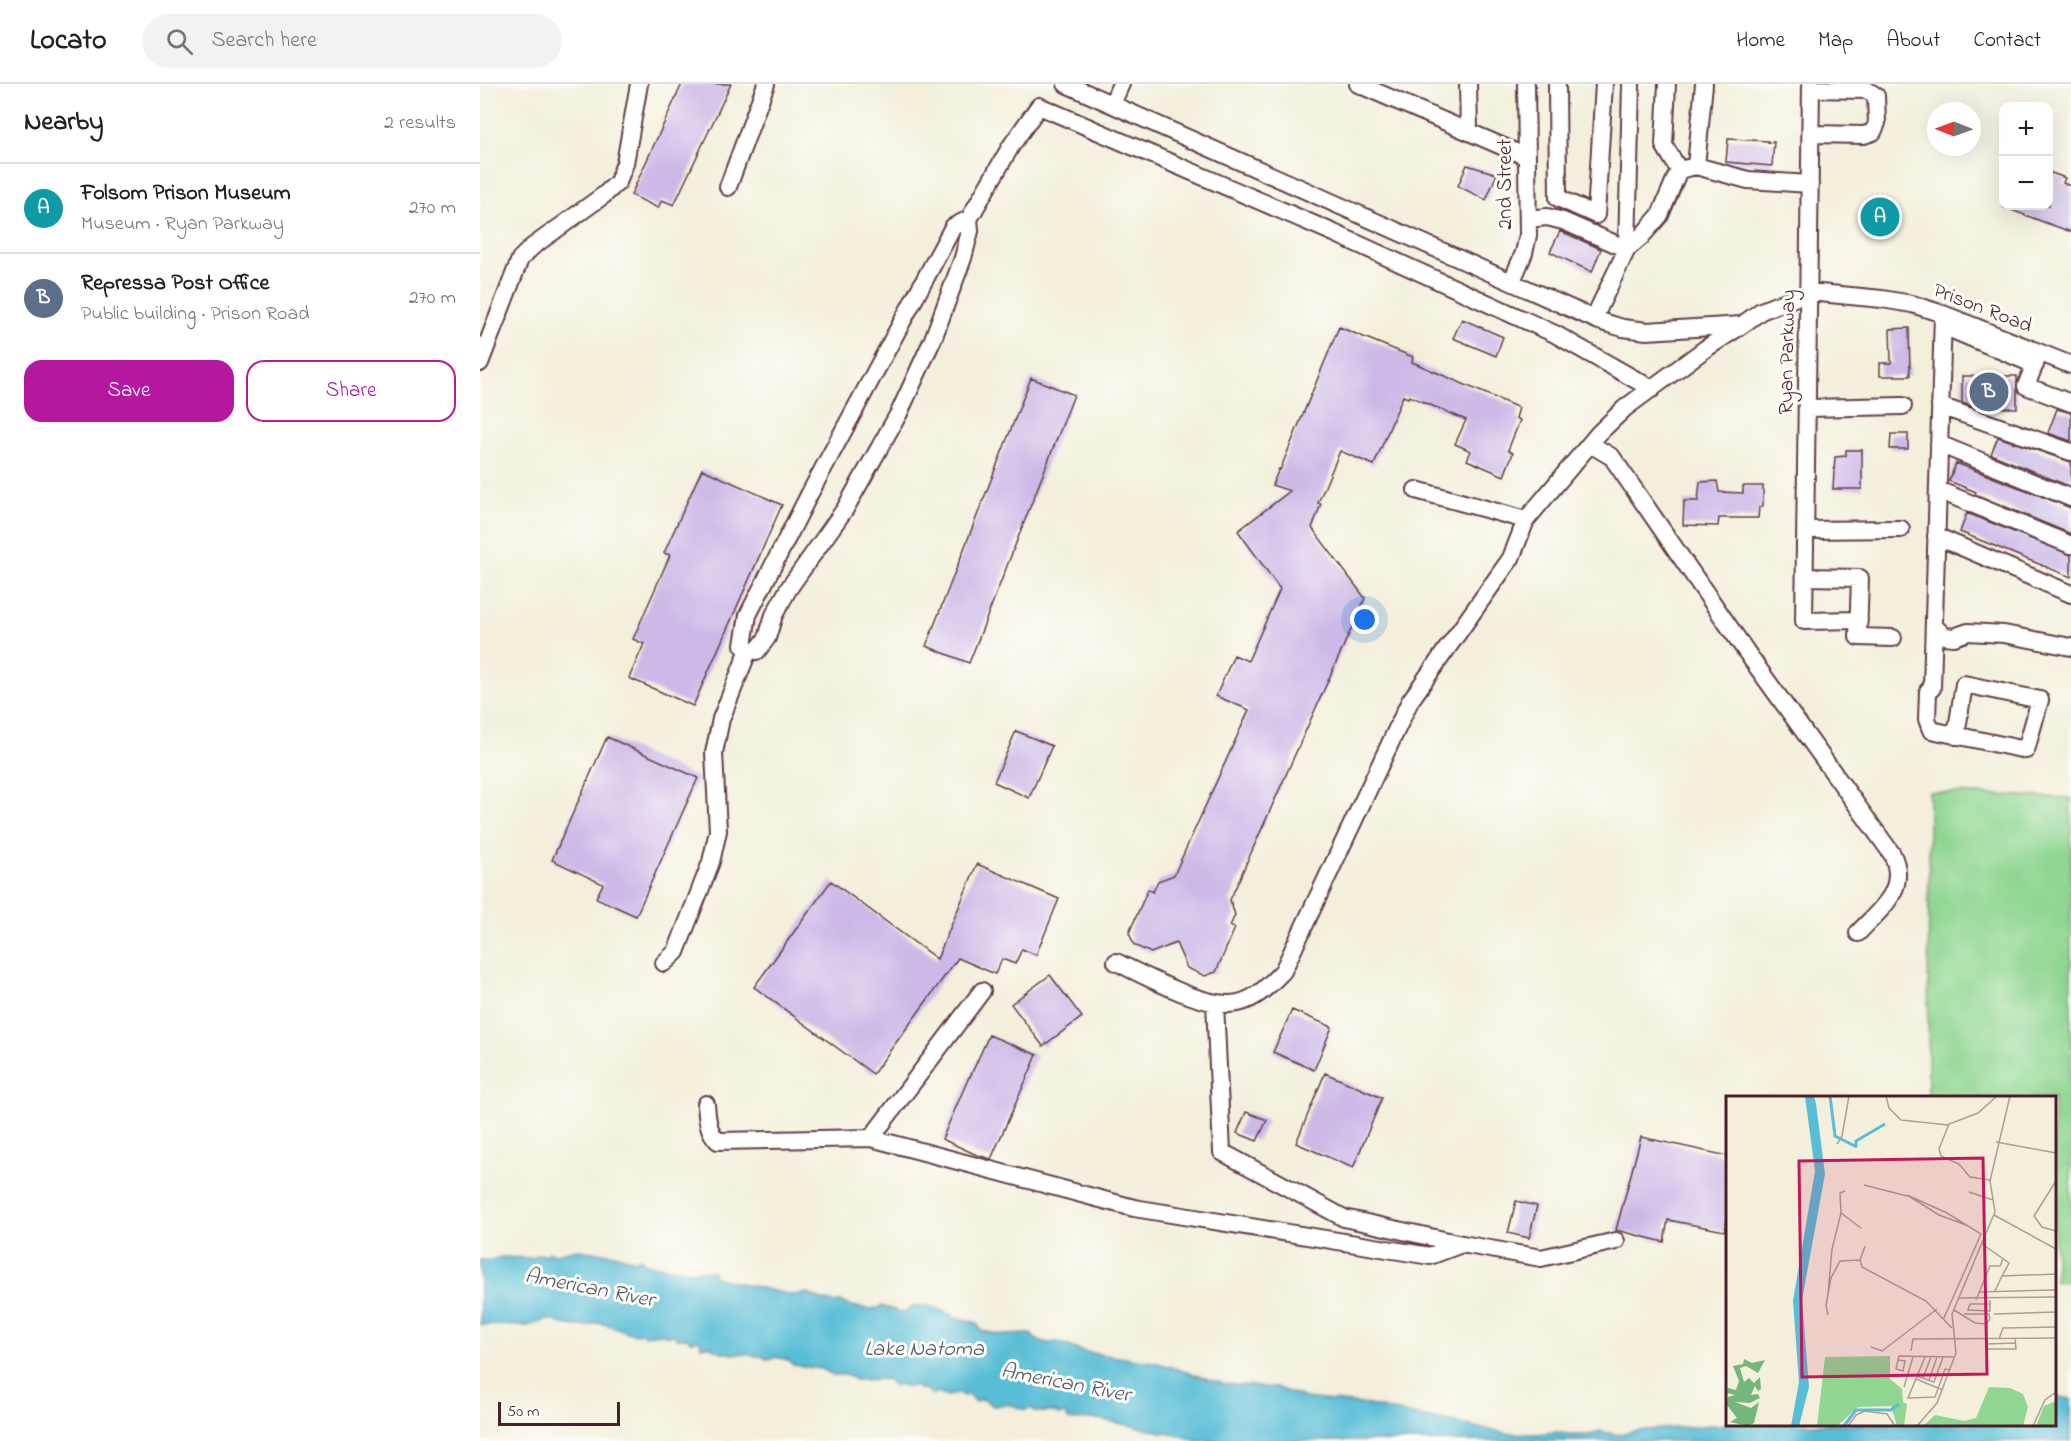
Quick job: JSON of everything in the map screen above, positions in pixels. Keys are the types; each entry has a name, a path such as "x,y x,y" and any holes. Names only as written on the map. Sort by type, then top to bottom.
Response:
{"street":[{"path":"480,363 520,259 532,247 604,195 618,182 625,163 639,84"},
{"path":"728,188 766,84"},
{"path":"1066,84 1594,318 1623,328 1647,331 1743,325"},
{"path":"1112,104 1121,84"},
{"path":"1358,84 1527,157"},
{"path":"1468,84 1469,131"},
{"name":"2nd Street","path":"1512,281 1524,253 1528,235 1526,84"},
{"path":"1557,84 1558,198 1596,215 1604,84"},
{"path":"1627,249 1631,84"},
{"path":"1667,84 1664,145 1679,170"},
{"path":"1696,166 1704,84"},
{"path":"1811,86 1867,90 1876,96 1877,123 1873,132 1864,135 1811,134"},
{"name":"Ryan Parkway","path":"1811,86 1804,621 1859,620"},
{"path":"969,219 952,227 805,503 748,615 743,645 749,649 757,651 767,638 774,615 789,588 845,509 898,413 933,339 959,268 970,231 969,219 1011,146 1039,106 1334,233 1555,334 1652,389"},
{"path":"1679,170 1696,166 1748,180 1810,184"},
{"path":"1594,318 1627,249 1660,215 1679,170"},
{"path":"1528,219 1547,217 1563,221 1627,249"},
{"path":"1116,962 1186,994 1215,1003 1237,1003 1254,997 1269,986 1282,971 1410,701 1511,558 1526,520 1590,444 1625,408 1761,311 1809,292"},
{"name":"Prison Road","path":"1809,292 1912,304 1943,320 2037,359 2071,365"},
{"path":"1943,320 1932,688 1938,693 1937,719 1931,730 2026,750 2040,700 1964,684 1956,735"},
{"path":"2037,359 2026,386 2071,404"},
{"path":"1807,408 1903,406"},
{"path":"1940,406 2071,452"},
{"path":"1590,444 1612,457 1750,657 1892,854 1897,868 1893,893 1858,933"},
{"path":"1939,444 2071,498"},
{"path":"1416,490 1526,520"},
{"path":"1938,490 2071,545"},
{"path":"1806,530 1901,529"},
{"path":"1936,536 2071,594"},
{"path":"1805,577 1860,578 1858,638 1893,638"},
{"path":"1934,627 1944,636 1954,637 1968,632 2004,634 2071,647"},
{"path":"664,963 676,952 711,862 718,831 714,753 722,719 749,649"},
{"path":"871,1138 982,991"},
{"path":"1215,1003 1222,1152 1344,1218 1462,1244 1541,1258 1617,1240"},
{"path":"706,1104 707,1121 712,1136 718,1141 871,1138 1134,1208 1430,1256 1462,1244"}],"green space":[{"path":"1929,792 2071,798 2071,1282 2056,1281 2056,1096 1928,1096"}],"water":[{"name":"Lake Natoma","path":"577,1249 612,1253 631,1259 641,1259 646,1264 684,1270 713,1271 713,1275 717,1278 792,1295 809,1293 822,1300 838,1303 840,1301 862,1308 873,1309 883,1306 905,1312 912,1307 929,1306 952,1315 952,1319 959,1318 977,1323 981,1331 1004,1335 1031,1334 1035,1339 1048,1343 1058,1342 1084,1352 1158,1363 1224,1384 1277,1388 1306,1398 1370,1405 1506,1433 1557,1432 1590,1435 1599,1431 1619,1435 1633,1431 1726,1424 1726,1426 2056,1426 2056,1396 2071,1399 2071,1441 1196,1441 1098,1419 1069,1420 1066,1414 1058,1415 1056,1412 1035,1412 1033,1408 1026,1410 1010,1405 993,1406 983,1399 975,1402 968,1394 965,1396 959,1394 945,1396 938,1393 933,1395 915,1386 907,1387 899,1384 893,1386 887,1379 856,1380 847,1375 833,1375 822,1369 793,1365 788,1360 776,1357 769,1360 750,1354 723,1352 710,1346 701,1346 700,1340 690,1341 688,1338 677,1338 674,1335 657,1333 644,1336 643,1333 632,1333 604,1324 568,1325 553,1320 549,1321 548,1318 528,1326 480,1325 480,1260 500,1257 533,1258 538,1254 545,1255 549,1252 556,1254"}],"building":[{"path":"682,84 731,84 674,205 662,200 658,208 631,195"},
{"path":"1728,139 1774,142 1772,166 1726,162"},
{"path":"1467,165 1497,174 1486,200 1458,186"},
{"path":"2053,174 2065,178 2063,183 2071,186 2071,232 2011,210 2053,210"},
{"path":"1560,231 1601,249 1592,272 1550,252"},
{"path":"1462,319 1503,337 1496,356 1453,338"},
{"path":"1339,327 1413,357 1412,362 1519,408 1516,418 1520,420 1508,450 1513,453 1504,476 1467,460 1471,451 1455,444 1466,420 1409,396 1408,398 1403,396 1374,465 1340,451 1318,503 1321,504 1312,528 1365,598 1230,900 1235,915 1230,926 1235,928 1216,972 1205,976 1187,968 1176,943 1151,953 1134,945 1129,933 1148,889 1153,892 1158,881 1174,875 1249,710 1216,696 1234,655 1248,661 1280,589 1238,531 1290,491 1272,485"},
{"path":"1909,328 1910,376 1880,376 1880,363 1891,363 1890,329"},
{"path":"1962,376 2017,376 2017,408 1977,408 1962,403"},
{"path":"1031,378 1074,395 969,663 926,646"},
{"path":"2057,409 2071,413 2071,441 2048,433"},
{"path":"1891,434 1908,434 1908,449 1890,449"},
{"path":"1998,437 2071,462 2071,487 1991,454"},
{"path":"1846,450 1862,450 1862,489 1833,489 1835,457 1846,456"},
{"path":"1956,463 2071,508 2071,534 1949,481"},
{"path":"702,469 782,505 693,706 629,678 644,644 633,639 670,555 664,553"},
{"path":"1717,481 1719,492 1743,493 1743,486 1763,486 1763,506 1759,507 1758,518 1719,518 1718,526 1683,525 1684,501 1698,501 1700,482"},
{"path":"1967,513 2071,555 2071,577 1960,532"},
{"path":"1016,731 1052,746 1029,798 994,782"},
{"path":"607,737 698,778 636,916 596,898 603,884 552,860"},
{"path":"977,864 1059,899 1036,955 1022,949 1015,964 1002,959 995,974 958,958 873,1074 754,987 831,881 937,959"},
{"path":"1050,975 1082,1017 1043,1046 1011,1004"},
{"path":"1292,1010 1332,1027 1314,1070 1273,1052"},
{"path":"989,1035 1037,1055 991,1159 942,1139"},
{"path":"1325,1073 1382,1098 1353,1168 1296,1143"},
{"path":"1246,1112 1267,1120 1257,1141 1237,1133"},
{"path":"1641,1137 1726,1156 1726,1224 1724,1231 1668,1220 1664,1242 1616,1230"},
{"path":"1516,1201 1537,1206 1529,1238 1508,1233"}],"place":[{"name":"Folsom Prison Museum","path":"1880,217"},
{"name":"Repressa Post Office","path":"1989,392"}],"water label":[{"name":"American River","path":"590,1286"},
{"name":"American River","path":"1066,1381"}]}
